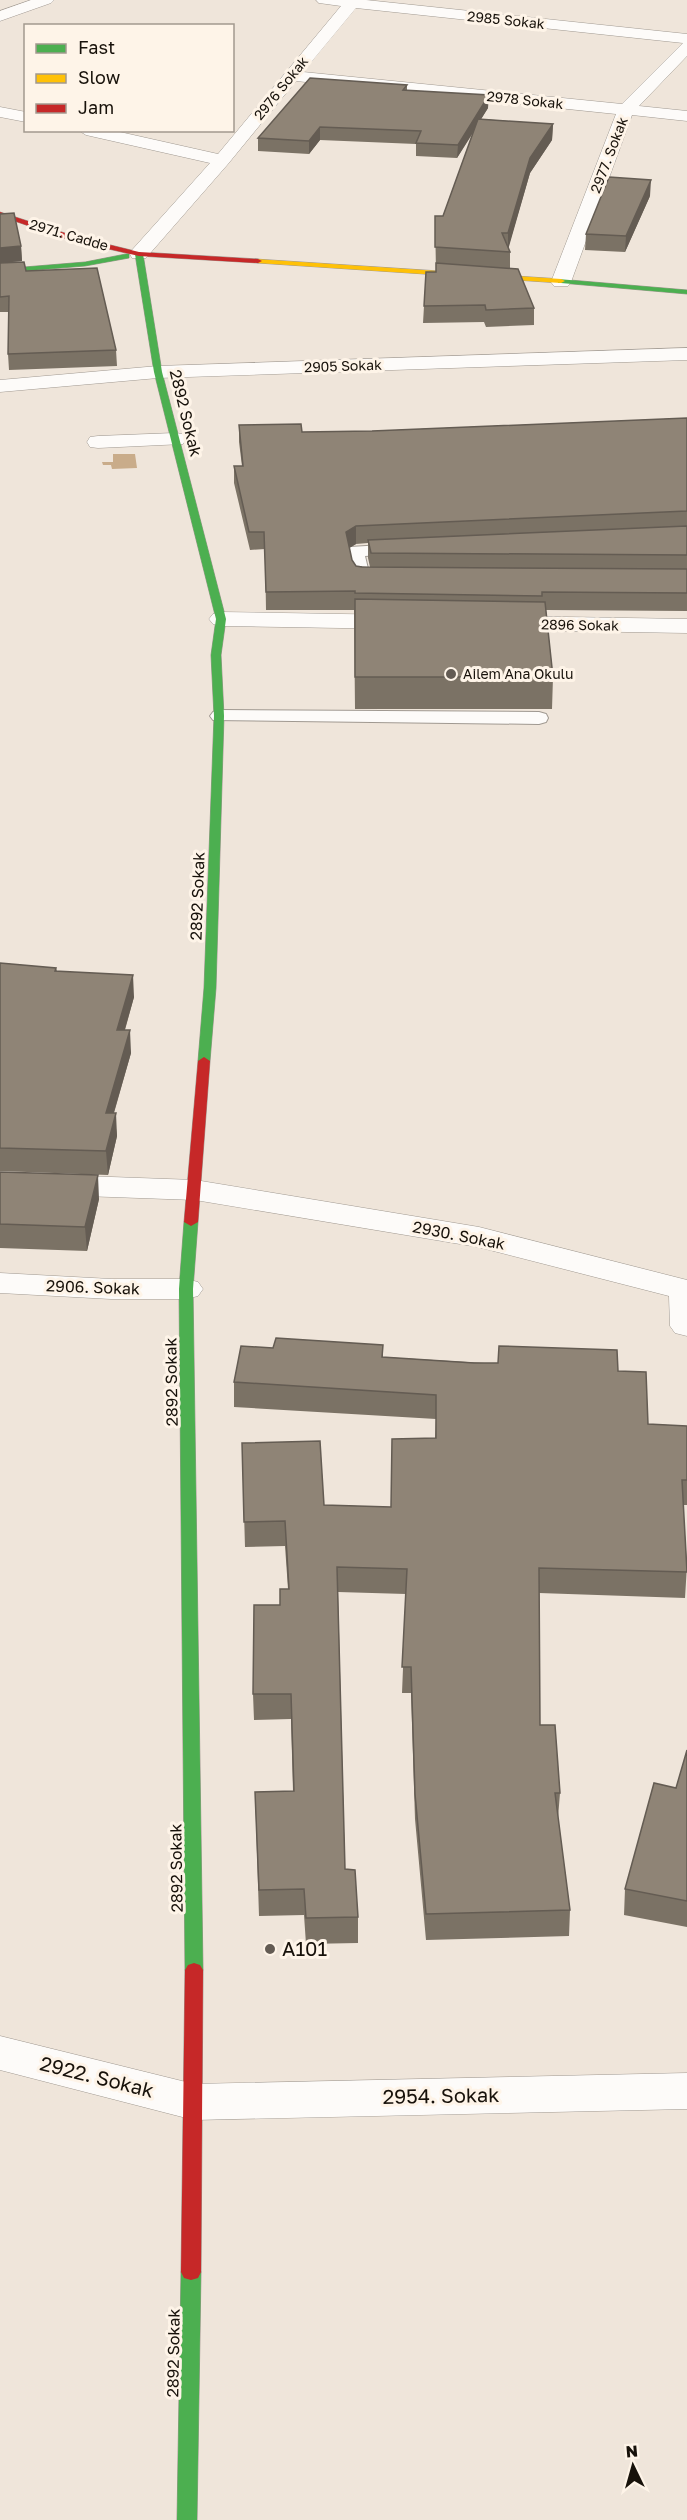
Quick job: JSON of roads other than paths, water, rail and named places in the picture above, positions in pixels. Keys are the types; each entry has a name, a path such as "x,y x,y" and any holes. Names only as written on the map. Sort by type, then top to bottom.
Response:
{"street":[{"path":"0,16 46,0"},
{"name":"2985 Sokak","path":"324,0 687,39"},
{"name":"2976 Sokak","path":"140,254 222,160 352,3"},
{"name":"2977. Sokak","path":"561,282 626,110 687,47"},
{"name":"2978 Sokak","path":"290,76 687,116"},
{"path":"0,112 24,117"},
{"path":"95,132 222,160"},
{"name":"2971. Cadde","path":"0,214 72,238 140,254"},
{"path":"0,271 85,264 140,254 459,273 687,292"},
{"name":"2892 Sokak","path":"140,254 158,372 221,619 216,655 219,716 210,988 186,1289 195,2053 187,2520"},
{"name":"2905 Sokak","path":"0,386 158,372 687,354"},
{"path":"98,442 175,439"},
{"path":"221,619 424,622"},
{"name":"2896 Sokak","path":"484,623 687,626"},
{"path":"0,1183 195,1190"},
{"name":"2930. Sokak","path":"195,1190 479,1236 685,1290 687,1326"},
{"name":"2906. Sokak","path":"0,1283 186,1289"},
{"name":"2922. Sokak","path":"0,2053 194,2102"},
{"name":"2954. Sokak","path":"194,2102 687,2091"}],"lane":[{"path":"397,578 362,578 356,551 415,548"},
{"path":"219,716 539,718"}],"place":[{"name":"Ailem Ana Okulu","path":"451,674"},
{"name":"A101","path":"270,1949"}]}
